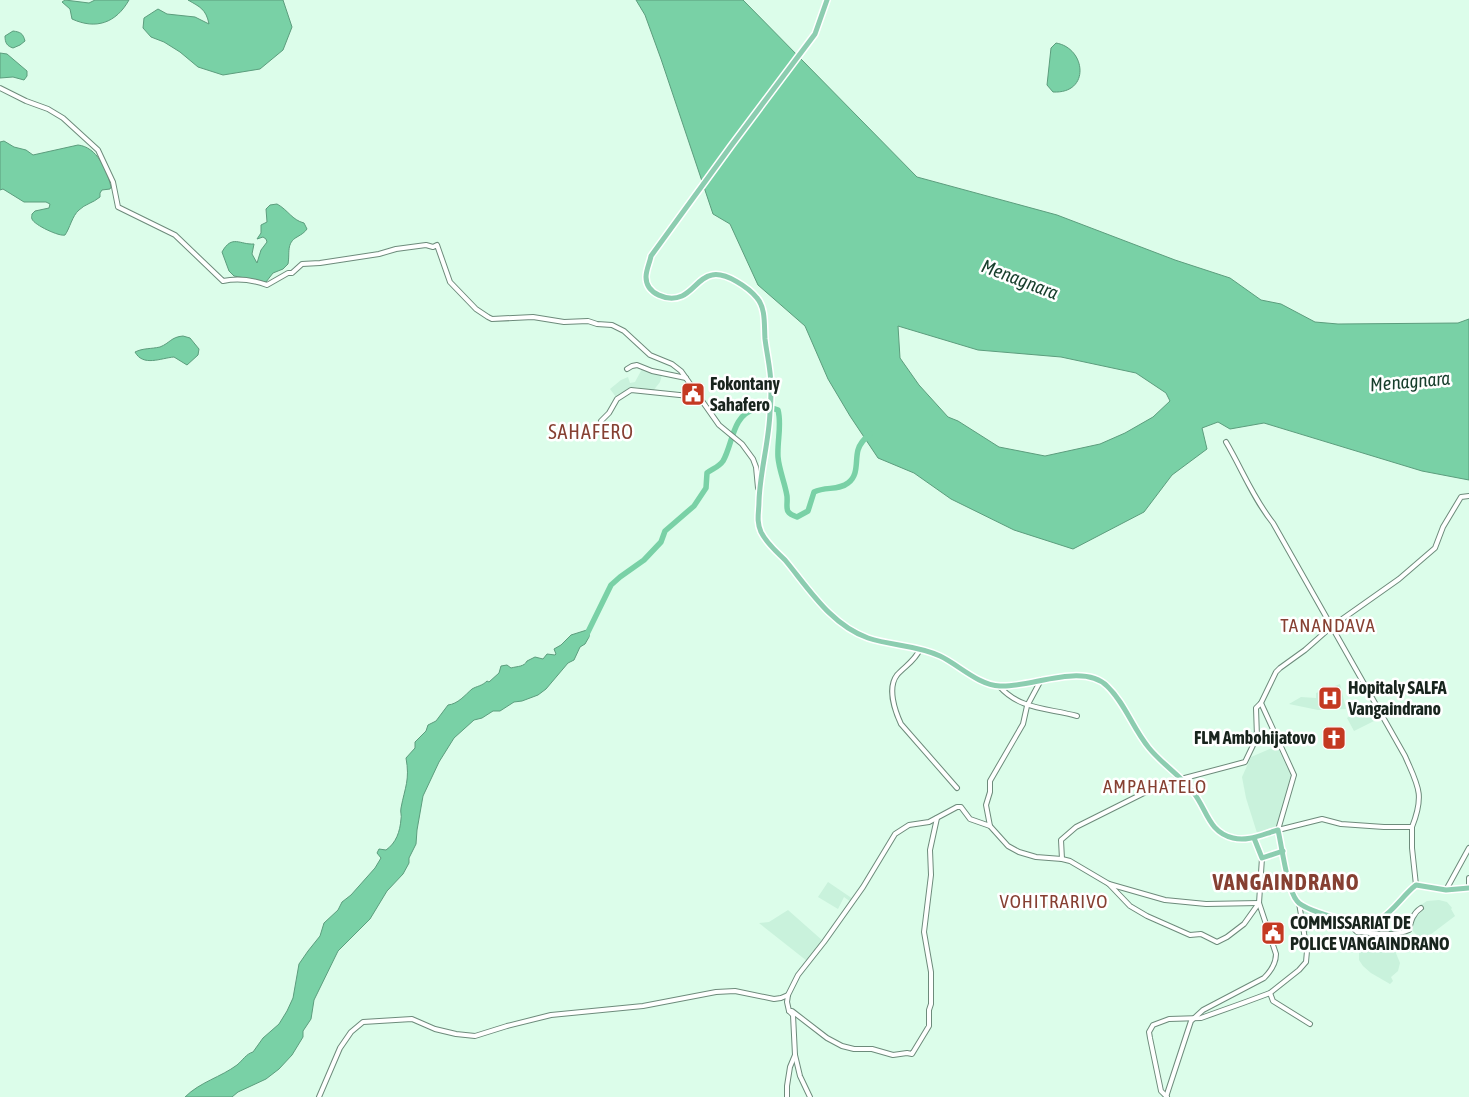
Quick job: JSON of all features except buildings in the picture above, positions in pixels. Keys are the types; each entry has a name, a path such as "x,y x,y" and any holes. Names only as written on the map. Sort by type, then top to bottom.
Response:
{"main road":[{"path":"827,0 815,34 651,256 646,276 652,290 660,296 669,298 682,296 706,277 714,274 740,283 758,299 763,316 771,386 770,415 759,492 758,522 767,542 833,617 865,637 886,644 920,649 941,656 982,681 999,686 1086,676 1100,681 1113,694 1150,750 1182,779 1196,795 1210,823 1217,830 1234,839 1254,838 1258,835 1278,830 1287,874 1298,903 1321,913 1362,924 1378,921 1390,912 1416,885 1446,890 1469,887"},
{"path":"1254,838 1262,858 1283,852"}],"street":[{"path":"0,88 48,109 63,118 98,150 113,182 118,207 175,235 223,281 232,279 267,285 288,273 292,273 302,264 379,254 426,244 437,245 450,282 476,309 492,319 533,316 564,322 588,321 612,326 624,331 650,355 672,364 681,371 719,425 742,444 753,459 756,467 759,492"},
{"path":"627,369 637,365 652,371 686,378"},
{"path":"601,421 609,413 617,399 631,390 699,397"},
{"path":"1226,442 1236,459 1243,477 1273,523 1404,756 1419,788 1417,816 1412,827 1416,885"},
{"path":"1062,859 1061,840 1076,827 1162,784 1245,762 1257,737 1256,708 1261,703 1276,672 1331,627 1399,579 1426,557 1435,548 1443,527 1461,497 1469,496"},
{"path":"920,649 918,655 897,675 893,683 895,712 901,724 957,788"},
{"path":"990,826 986,804 990,792 990,781 1023,724 1027,706 1041,680"},
{"path":"999,686 1008,697 1027,706 1077,716"},
{"path":"1261,703 1294,774 1278,830 1322,819 1341,824 1412,827"},
{"path":"810,1097 800,1076 795,1055 793,1015 789,1012 788,995 798,975 824,942 863,886 895,834 909,825 918,825 937,818 957,807 961,807 970,819 990,826 1008,846 1019,852 1036,857 1070,861 1109,884 1165,900 1206,904 1258,903"},
{"path":"789,1012 792,1010 827,1038 842,1046 854,1049 872,1049 893,1055 912,1054 929,1026 931,1004 930,972 924,932 930,875 930,850 937,818"},
{"path":"1446,890 1469,848"},
{"path":"1262,858 1258,903 1276,954 1276,960 1271,971 1264,978 1203,1010 1193,1020 1191,1021 1167,1097 1161,1091 1149,1032 1153,1025 1169,1019 1193,1020 1201,1018 1270,993 1299,970 1306,962 1307,951 1298,903"},
{"path":"1469,878 1469,887"},
{"path":"1109,884 1130,906 1147,916 1190,935 1201,934 1217,942 1244,924 1258,903"},
{"path":"1353,922 1352,927 1357,932 1407,932 1411,920 1421,908"},
{"path":"318,1097 340,1048 351,1032 364,1022 412,1019 434,1029 475,1036 551,1015 643,1006 716,992 750,992 774,999 788,995"},
{"path":"1270,993 1273,1001 1310,1024"},
{"path":"787,1097 790,1068 795,1055"}],"shaded area":[{"path":"642,369 662,375 660,382 653,391 631,387 616,397 610,389 628,377 630,383 635,382"},
{"name":"Hopitaly SALFA Vangaindrano","path":"1340,684 1346,709 1318,710 1289,704 1301,697 1316,698 1316,693"},
{"path":"1371,702 1380,718 1354,731 1347,718"},
{"path":"1277,746 1291,776 1291,781 1276,828 1257,833 1246,798 1242,777 1251,757"},
{"path":"828,882 853,899 851,902 844,897 838,909 818,897"},
{"path":"1439,900 1447,902 1455,916 1422,941 1412,930 1412,920 1424,910 1421,905 1427,901"},
{"path":"1300,906 1352,922 1351,926 1337,925 1320,928 1305,934"},
{"path":"788,910 823,941 807,961 759,923 769,922"},
{"path":"1381,936 1389,936 1400,963 1398,971 1391,977 1393,981 1390,984 1371,973 1359,960 1359,953 1374,944"}],"water":[{"path":"65,0 89,3 95,0 129,0 124,8 112,19 97,24 89,24 72,19 70,9 62,2"},
{"path":"188,0 283,0 292,27 283,50 260,69 223,75 198,67 180,52 164,42 151,37 143,28 144,18 158,9 167,14 195,17 209,24 202,9"},
{"name":"Menagnara","path":"636,0 743,0 917,177 1057,215 1175,260 1230,278 1261,300 1281,304 1315,322 1338,324 1458,323 1469,319 1469,480 1422,471 1264,423 1230,429 1218,422 1202,428 1207,449 1172,475 1144,512 1073,549 1014,530 951,499 914,473 878,458 828,379 805,326 758,285 730,224 713,214 645,15","holes":["898,326 978,350 1061,357 1136,373 1166,393 1170,401 1153,417 1125,433 1100,444 1045,456 999,447 958,421 948,417 919,385 900,358"]},
{"path":"13,31 21,33 25,41 13,48 5,41 5,36"},
{"path":"1056,43 1074,53 1080,70 1079,79 1074,86 1065,91 1053,92 1047,85 1051,48"},
{"path":"0,53 7,54 27,71 27,76 24,80 13,77 0,78"},
{"path":"4,141 33,155 78,145 85,147 91,150 100,160 111,187 110,189 102,190 100,197 84,206 77,213 65,235 53,232 37,224 32,218 32,214 35,211 49,208 50,204 46,202 24,202 3,189 0,190 0,142"},
{"path":"277,204 296,220 304,223 307,229 291,242 288,264 283,269 273,273 266,282 234,276 229,271 222,252 229,243 233,242 254,244 252,254 257,263 261,250 267,242 263,237 257,239 261,233 261,225 267,222 266,209 270,205"},
{"path":"183,336 190,338 199,349 198,355 187,365 174,357 153,360 143,359 138,357 135,352 160,347"},
{"path":"590,629 589,637 585,644 580,647 574,660 568,663 546,689 538,695 514,702 500,711 493,711 482,718 474,720 454,738 439,762 423,796 416,844 409,858 409,863 403,874 387,891 370,919 338,951 314,1000 311,1019 292,1055 266,1079 238,1092 232,1097 185,1097 197,1087 237,1065 253,1052 263,1038 279,1024 293,998 299,964 320,936 324,923 375,868 381,858 377,853 379,849 386,850 397,837 407,783 406,758 415,748 415,742 426,731 428,725 436,721 448,705 458,701 472,689 487,681 489,682 499,673 501,666 507,665 511,668 522,665 535,657 543,659 547,654 555,655 554,649 571,635"}],"waterway":[{"path":"586,636 611,585 644,560 661,542 665,531 694,506 706,488 707,473 723,461 737,424 747,412 764,407 778,410 780,421 778,451 787,496 787,509 797,517 808,511 814,492 840,487 851,480 855,472 859,447 870,434"}],"place":[{"name":"Fokontany Sahafero","path":"693,394"},
{"name":"Hopitaly SALFA Vangaindrano","path":"1330,698"},
{"name":"FLM Ambohijatovo","path":"1334,738"},
{"name":"COMMISSARIAT DE POLICE VANGAINDRANO","path":"1273,933"}],"district":[{"name":"SAHAFERO","path":"591,432"},
{"name":"TANANDAVA","path":"1328,625"},
{"name":"AMPAHATELO","path":"1155,786"},
{"name":"VANGAINDRANO","path":"1286,882"},
{"name":"VOHITRARIVO","path":"1054,901"}]}
